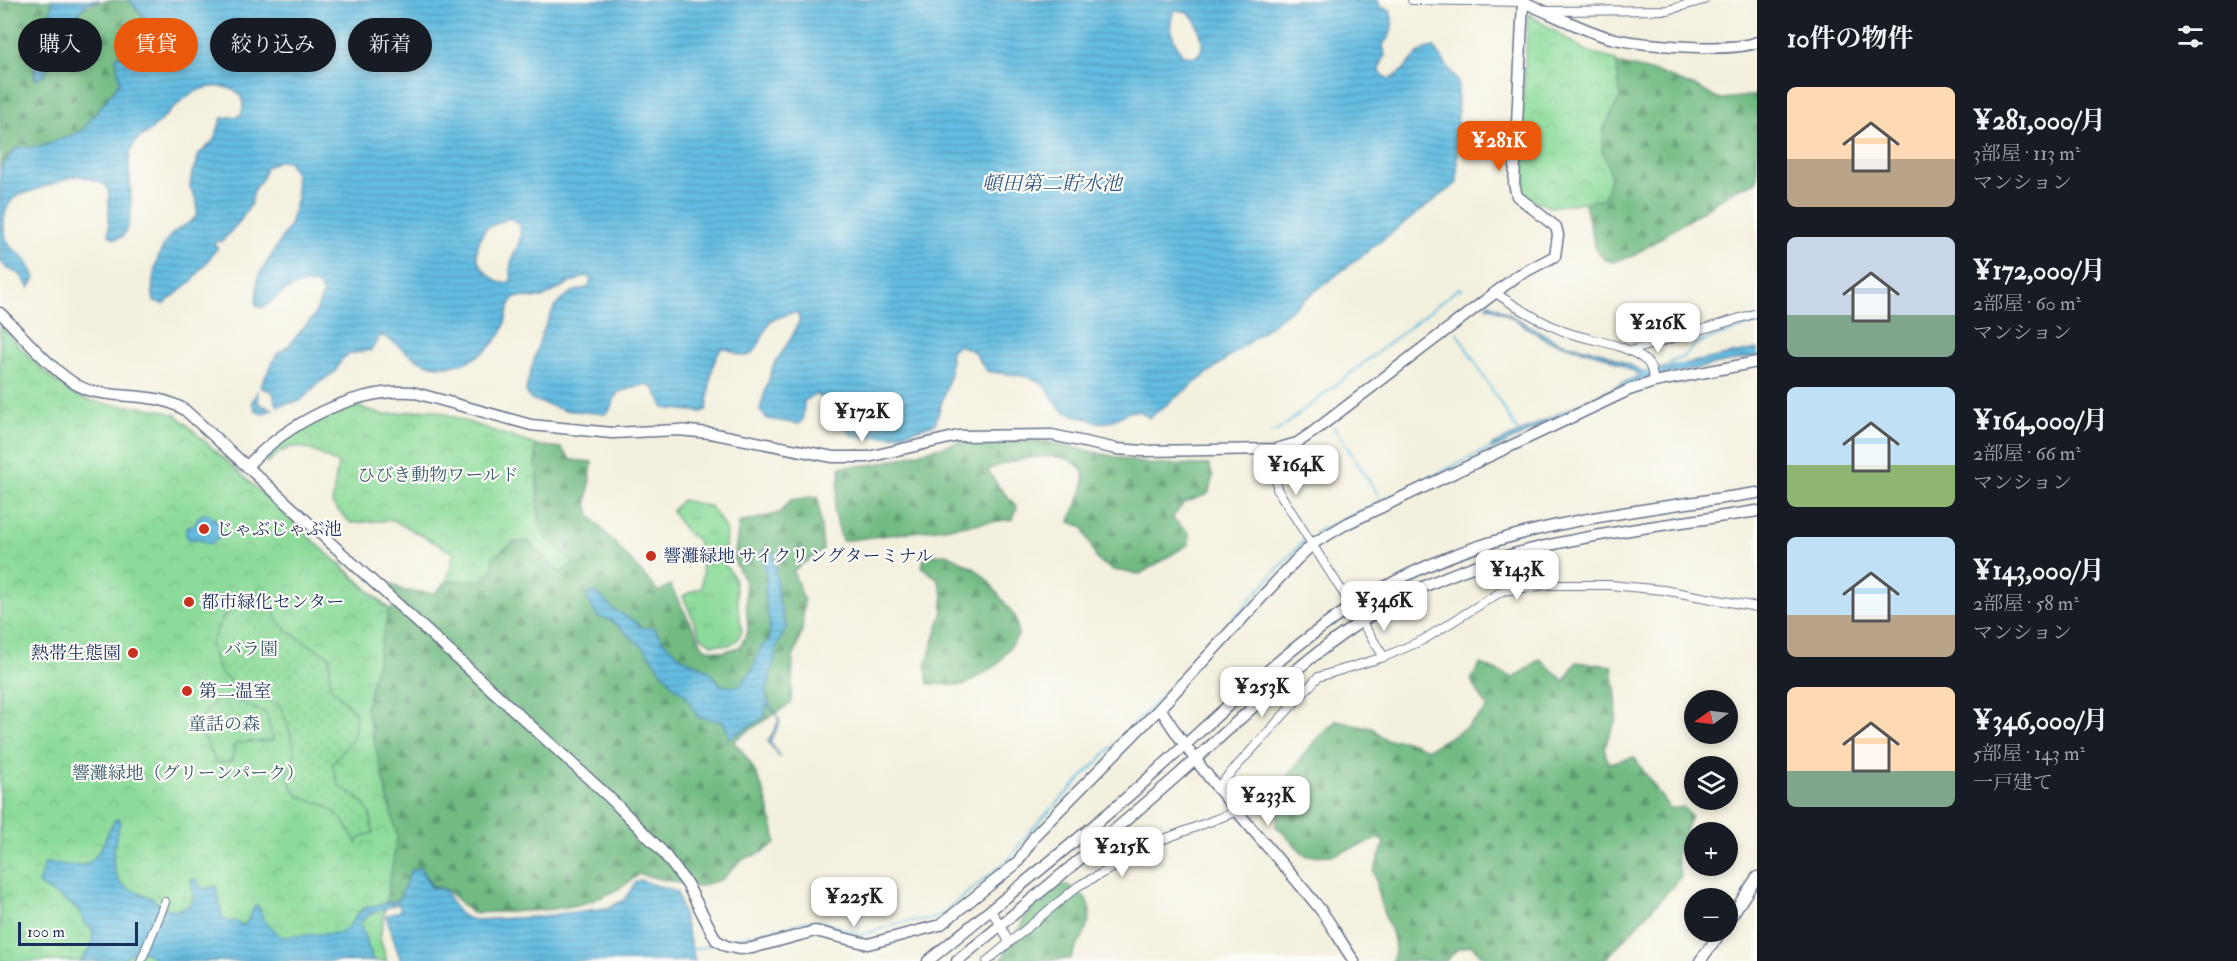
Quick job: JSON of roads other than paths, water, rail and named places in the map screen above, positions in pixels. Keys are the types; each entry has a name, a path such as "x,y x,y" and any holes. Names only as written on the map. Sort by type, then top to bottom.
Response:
{"street":[{"path":"1412,0 1523,2 1608,37 1625,40 1715,48 1748,46 1757,42"},
{"path":"1547,11 1668,10 1704,0"},
{"path":"247,466 266,445 319,414 362,396 394,391 412,392 531,425 612,433 678,430 720,434 833,457 868,457 958,436 1052,435 1117,449 1143,451 1276,449 1297,443 1516,276 1555,256 1558,235 1553,223 1517,196 1514,184 1523,2"},
{"path":"1486,299 1523,312 1564,331 1630,351 1651,365 1654,382"},
{"path":"0,313 63,375 90,391 171,402 185,410 610,798 662,851 687,884 716,940 726,946 739,949 752,948 815,931 868,944 940,925 1017,863 1036,834 1160,708 1314,543 1348,523 1629,390 1654,382 1757,362"},
{"path":"1630,351 1757,313"},
{"path":"1276,449 1277,489 1314,543 1384,657"},
{"path":"928,961 1118,805 1291,651 1352,605 1425,566 1508,535 1572,522 1757,494"},
{"path":"957,961 1195,760 1299,666 1362,621 1420,588 1463,570 1525,550 1585,537 1757,511"},
{"path":"1216,789 1318,677 1384,657 1423,640 1493,595 1516,588 1547,585 1610,585 1663,590 1757,607"},
{"path":"1160,708 1184,746 1216,789 1317,905 1354,961"},
{"path":"987,961 1078,886 1112,868 1138,849 1235,812"},
{"path":"1738,906 1757,877"},
{"path":"141,961 165,902"},
{"path":"990,910 1001,925 1009,943"},
{"path":"1700,961 1714,942"}],"water":[{"path":"53,0 100,0 88,3 76,18 49,18"},
{"name":"頓田第二貯水池","path":"128,0 1378,0 1380,7 1390,10 1392,20 1391,33 1383,44 1385,56 1379,69 1382,75 1389,79 1396,76 1421,52 1434,47 1458,82 1457,183 1149,418 1142,412 1136,411 1103,423 1068,413 1058,406 1041,383 1022,376 987,371 973,351 959,345 951,350 950,375 935,424 894,436 852,436 830,404 816,394 804,401 803,420 799,424 768,419 760,411 774,364 791,339 799,322 799,316 795,312 771,320 754,352 750,355 742,356 722,348 712,369 707,409 702,412 664,408 655,390 647,384 618,392 609,411 605,414 563,410 530,399 526,391 542,333 555,306 570,293 589,287 591,279 587,276 542,298 515,297 500,335 483,353 472,359 450,366 427,363 415,358 381,335 371,350 349,354 341,360 335,372 321,381 300,401 278,406 273,392 260,387 277,354 289,345 314,316 323,294 318,285 303,284 288,289 263,308 256,305 258,277 290,225 297,198 295,173 288,161 278,161 266,167 262,179 254,189 251,204 240,221 221,242 217,240 214,245 218,247 193,280 164,304 154,301 153,294 154,276 162,248 174,232 192,221 197,215 197,201 190,187 198,155 214,140 222,118 241,114 242,100 234,90 211,87 191,94 135,142 129,162 131,213 122,237 115,239 109,235 109,193 105,184 78,175 17,196 8,206 4,219 5,233 10,246 26,260 35,278 29,288 20,274 6,268 0,260 0,169 16,148 41,147 82,131 120,82 118,72 198,72 198,18 145,18","holes":["1175,10 1188,12 1197,25 1202,42 1198,55 1192,57 1183,55 1171,27","510,218 519,225 520,236 511,263 511,279 510,282 500,283 481,266 478,260 478,245 486,228"]},
{"path":"35,72 45,72 44,74 36,80"},
{"path":"1489,303 1558,342 1602,352 1644,372 1757,349 1757,356 1641,380 1493,449 1491,446 1640,375 1607,357 1546,340 1506,314 1487,306"},
{"path":"257,392 259,404 273,409 262,414 256,411 252,402"},
{"name":"じゃぶじゃぶ池","path":"205,513 220,523 221,536 210,544 197,539 189,540 186,534 186,527 195,524 198,517"},
{"path":"761,551 774,552 779,601 786,628 777,646 766,694 774,711 766,704 765,717 728,739 728,732 723,722 698,717 685,695 672,684 643,647 612,621 597,616 586,597 589,593 596,592 613,609 636,622 641,628 654,628 664,642 682,658 707,669 721,685 734,687 741,684 752,670 761,647 769,640 770,624 765,600 766,573"},
{"path":"776,714 780,722 770,742 781,758 768,742 779,721"},
{"path":"116,819 120,819 120,822 114,846 113,863 123,885 168,909 177,910 190,905 194,897 191,880 195,879 203,890 216,886 222,918 241,925 246,923 255,906 258,906 264,920 281,937 339,933 347,928 362,909 399,900 411,870 420,868 431,887 446,891 460,914 476,920 535,917 608,908 624,900 636,882 640,880 677,892 695,961 401,961 386,916 400,911 399,903 368,915 360,923 373,961 156,961 148,954 139,951 130,953 123,961 81,961 92,945 93,930 84,923 79,909 38,884 45,863 74,866 90,862 101,849"}],"waterway":[{"path":"1269,432 1276,432 1459,288 1461,290"},
{"path":"1669,363 1683,357 1697,343 1757,323"},
{"path":"1457,333 1517,430"},
{"path":"1333,426 1379,496"},
{"path":"1315,533 1493,447"},
{"path":"730,940 810,921 820,921 861,935 904,922 936,918 1007,861 1030,831 1180,677 1305,539"},
{"path":"692,950 712,945"}],"place":[{"name":"じゃぶじゃぶ池","path":"204,529"},
{"name":"響灘緑地 サイクリングターミナル","path":"651,556"},
{"name":"都市緑化センター","path":"189,602"},
{"name":"熱帯生態園","path":"133,653"},
{"name":"第二温室","path":"187,691"}],"park label":[{"name":"ひびき動物ワールド","path":"438,475"},
{"name":"バラ園","path":"251,649"},
{"name":"童話の森","path":"224,724"},
{"name":"響灘緑地（グリーンパーク）","path":"188,773"}]}
